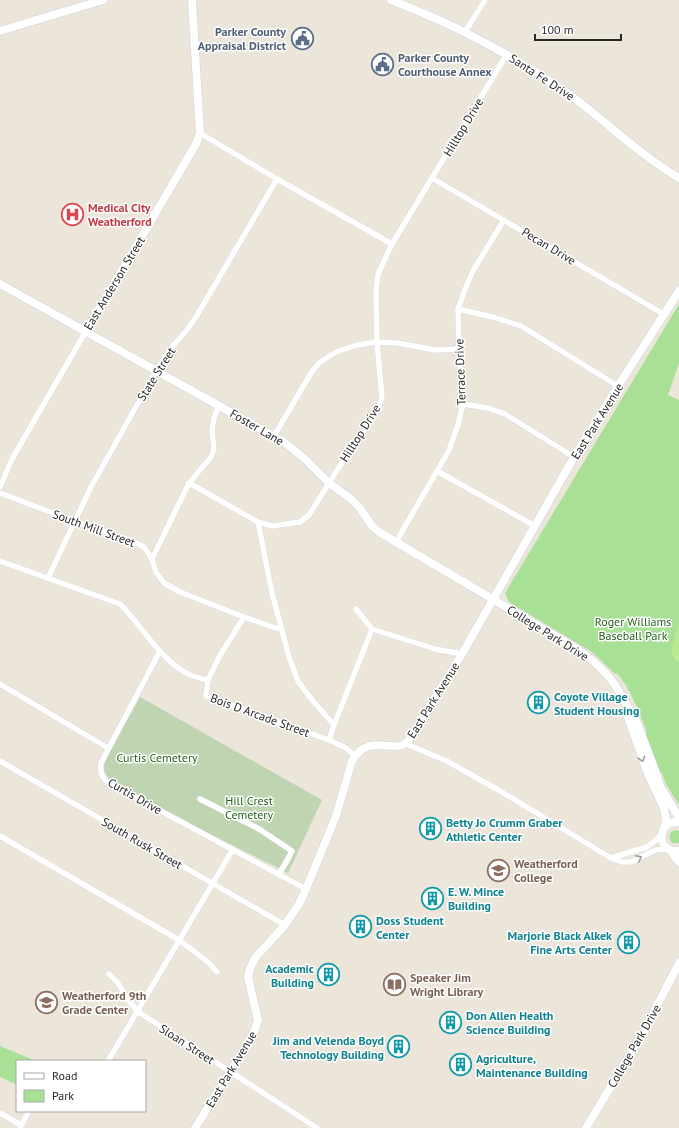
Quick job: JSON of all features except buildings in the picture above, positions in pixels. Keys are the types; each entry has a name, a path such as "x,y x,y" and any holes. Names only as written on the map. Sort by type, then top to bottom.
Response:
{"street":[{"path":"0,31 80,4 103,0"},
{"name":"East Anderson Street","path":"0,487 12,459 196,144 200,133 192,0"},
{"name":"Santa Fe Drive","path":"391,0 465,32 507,54 549,80 598,116 662,168 679,178"},
{"path":"465,32 485,0"},
{"name":"Hilltop Drive","path":"258,522 272,526 300,522 309,515 348,453 375,415 382,398 377,342 376,292 378,274 392,244 507,54"},
{"path":"200,133 276,179 392,244"},
{"name":"Pecan Drive","path":"432,178 665,315"},
{"name":"State Street","path":"48,578 91,487 156,371 171,348 196,317 276,179"},
{"name":"Terrace Drive","path":"396,542 438,471 458,425 463,404 458,349 458,309 474,269 504,220"},
{"name":"Foster Lane","path":"0,284 274,436 294,449 330,483 351,499 360,508 372,526 379,532 493,600"},
{"name":"East Park Avenue","path":"195,1128 253,1035 258,1020 248,982 250,969 256,958 285,925 299,904 336,816 352,761 355,756 365,747 370,745 393,746 406,744 462,654 574,457 679,291"},
{"path":"458,309 493,317 521,326 618,386"},
{"path":"274,436 311,373 320,362 336,352 357,345 377,342 397,343 436,350 458,349"},
{"path":"463,404 488,408 505,414 574,457"},
{"path":"152,559 189,483 211,457 214,450 212,430 214,418 219,405"},
{"path":"438,471 535,526"},
{"path":"189,483 258,522 272,593 288,657 298,681 334,725"},
{"name":"South Mill Street","path":"0,493 130,540 144,547 152,559 156,572 164,582 180,592 244,617 276,628 281,628"},
{"name":"Bois D Arcade Street","path":"0,561 120,604 160,651 175,665 191,675 208,680 206,696 329,740 346,748 355,756"},
{"name":"College Park Drive","path":"493,600 590,658 602,669 618,688 628,708 634,715 660,786 679,818"},
{"path":"356,609 372,629 435,649 462,654"},
{"path":"208,680 219,657 244,617"},
{"path":"329,740 372,629"},
{"name":"Curtis Drive","path":"160,651 100,763 100,770 103,778 107,782 306,889"},
{"path":"0,684 108,748"},
{"name":"College Park Drive","path":"628,708 628,717 646,767 664,808 666,819 662,832"},
{"path":"406,744 447,761 497,789 610,858 622,862 631,862 655,850 679,851"},
{"name":"South Rusk Street","path":"0,761 285,925"},
{"path":"200,799 259,829 292,851 279,874"},
{"path":"610,858 647,847 656,840 668,824 672,822 679,822"},
{"path":"662,832 663,844 679,862"},
{"path":"0,836 179,940 208,962 217,972"},
{"path":"109,1060 232,849"},
{"name":"College Park Drive","path":"586,1128 644,1031 679,963"},
{"name":"Sloan Street","path":"109,974 118,983 126,997 137,1011 317,1128"},
{"path":"0,1113 20,1126 28,1112"}],"green space":[{"name":"Roger Williams Baseball Park","path":"679,304 679,363 668,395 679,400 679,805 666,784 662,773 658,771 645,736 647,732 638,709 631,694 617,673 615,674 592,652 509,602 505,593"},
{"path":"679,623 679,662 676,661 671,652"},
{"path":"140,697 322,800 288,873 188,823 113,781 108,776 104,770 105,760"},
{"path":"675,830 679,831 679,843 672,843 669,837 671,832"},
{"path":"0,1046 34,1060 16,1060 16,1085 0,1077"}],"place":[{"name":"Parker County Appraisal District","path":"302,38"},
{"name":"Parker County Courthouse Annex","path":"382,64"},
{"name":"Medical City Weatherford","path":"73,214"},
{"name":"Coyote Village Student Housing","path":"538,703"},
{"name":"Betty Jo Crumm Graber Athletic Center","path":"431,829"},
{"name":"Weatherford College","path":"499,870"},
{"name":"E. W. Mince Building","path":"433,898"},
{"name":"Doss Student Center","path":"361,927"},
{"name":"Marjorie Black Alkek Fine Arts Center","path":"628,942"},
{"name":"Academic Building","path":"329,975"},
{"name":"Speaker Jim Wright Library","path":"394,984"},
{"name":"Weatherford 9th Grade Center","path":"46,1002"},
{"name":"Don Allen Health Science Building","path":"450,1022"},
{"name":"Jim and Velenda Boyd Technology Building","path":"399,1047"},
{"name":"Agriculture, Maintenance Building","path":"460,1065"}],"park label":[{"name":"Curtis Cemetery","path":"157,757"},
{"name":"Hill Crest Cemetery","path":"249,807"}]}
